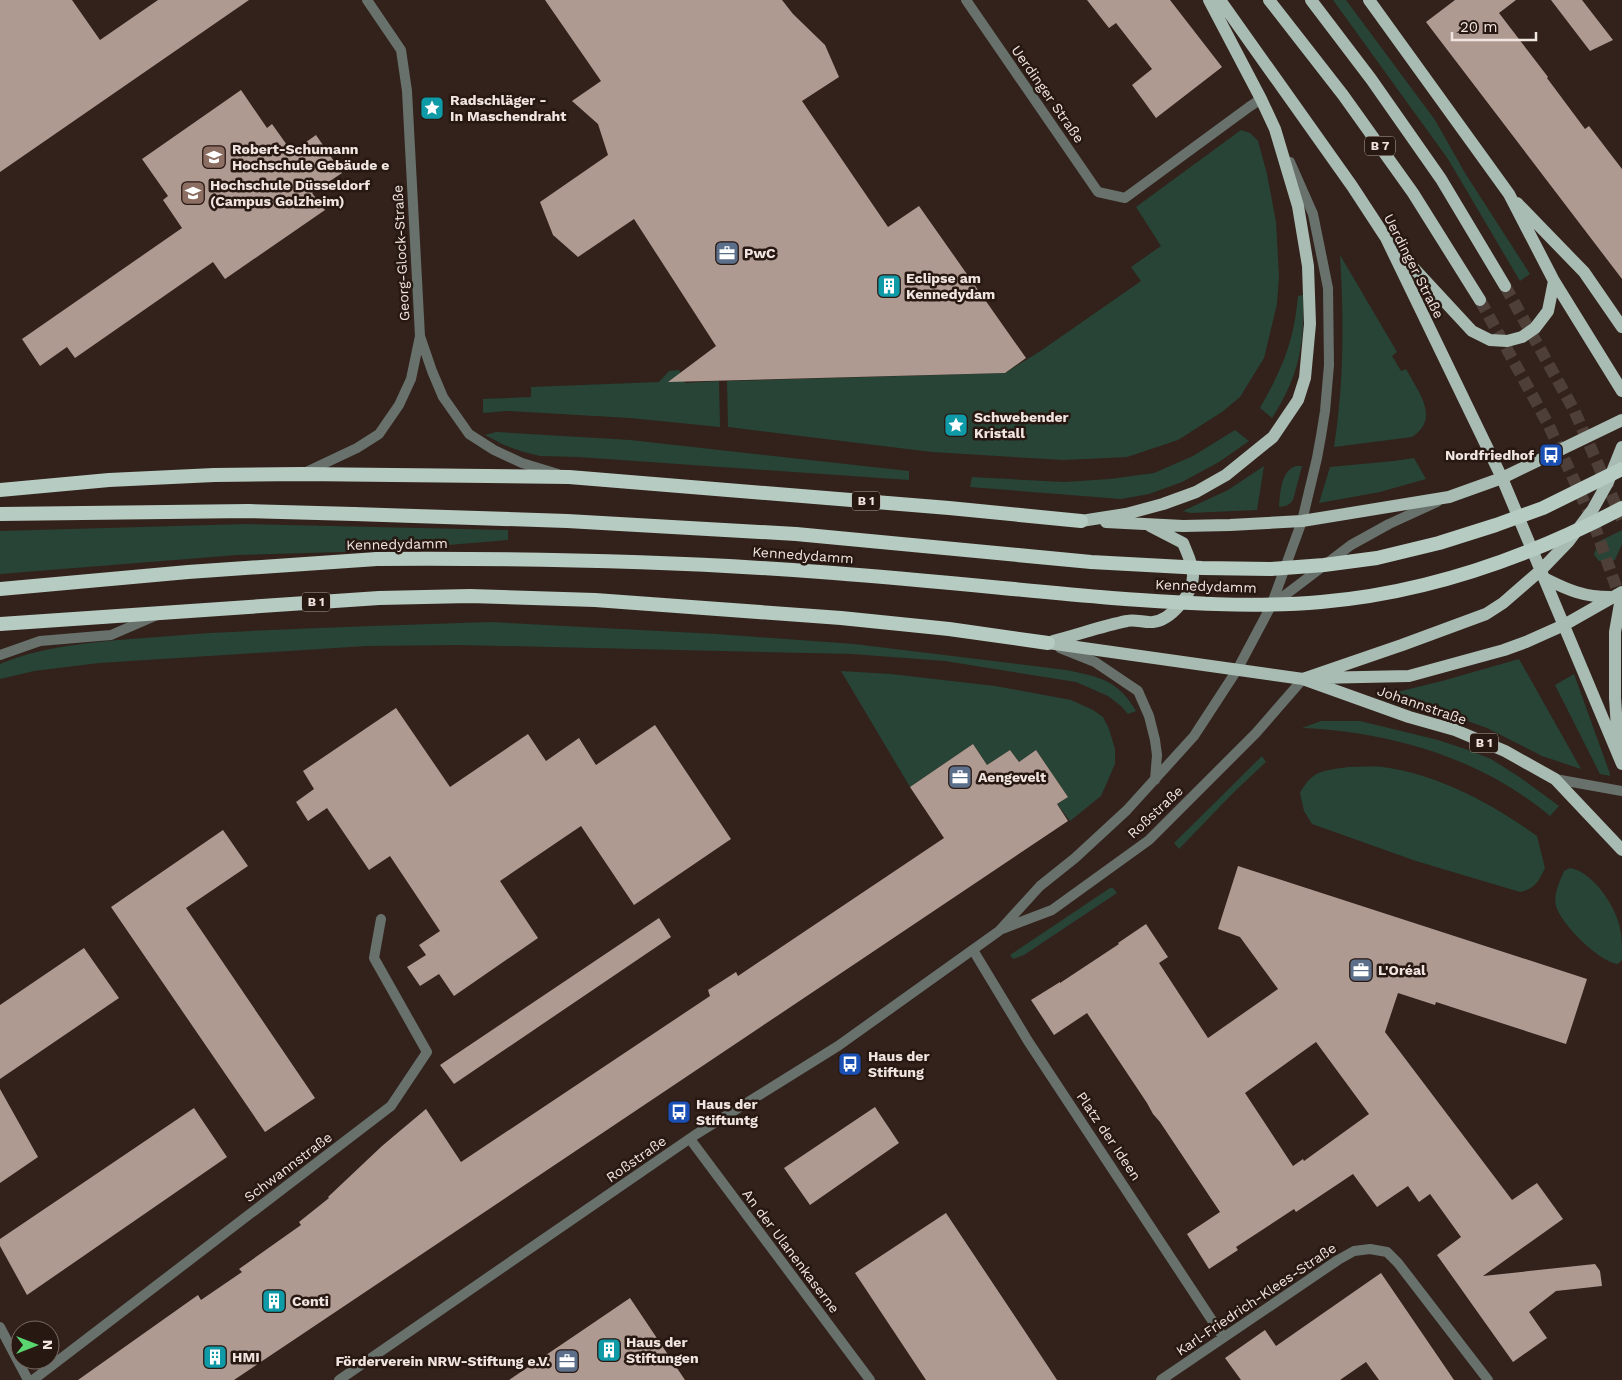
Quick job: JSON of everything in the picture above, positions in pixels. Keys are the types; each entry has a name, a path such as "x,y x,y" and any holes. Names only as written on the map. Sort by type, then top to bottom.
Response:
{"highway":[{"name":"Kennedydamm","path":"0,514 249,511 567,521 776,533 1091,562 1202,568 1271,569 1333,564 1376,558 1412,550 1496,525 1543,508 1622,469"},
{"name":"B 1","path":"0,490 118,480 214,475 569,477 949,508 1080,521"},
{"name":"Kennedydamm","path":"0,590 197,571 377,559 518,559 612,560 700,564 835,573 1185,603 1274,604 1322,602 1409,588 1450,578 1520,556 1592,524 1622,508"},
{"name":"B 1","path":"0,624 379,598 470,596 595,600 841,618 949,629 1048,642"}],"main road":[{"path":"1080,521 1126,514 1163,504 1204,487 1226,475 1273,438 1298,400 1305,378 1310,324 1308,266 1298,206 1275,129 1209,0"},
{"name":"Uerdinger Straße","path":"1220,0 1352,186 1386,238 1502,478 1543,574"},
{"name":"B 7","path":"1270,0 1343,95 1413,193 1480,300"},
{"name":"B 7","path":"1311,0 1371,79 1441,179 1504,286"},
{"path":"1375,2 1509,194 1554,281 1622,391"},
{"path":"1509,194 1584,272 1622,327"},
{"path":"1386,238 1462,322 1472,331 1490,340 1507,341 1522,337 1535,328 1548,311 1554,281"},
{"name":"B 1","path":"1080,521 1183,526 1220,526 1302,521 1449,497 1502,478 1622,420"},
{"path":"1304,679 1402,646 1486,614 1543,574 1594,509 1608,482 1622,447"},
{"path":"1048,642 1129,620 1153,622 1166,619 1180,605 1190,588 1193,577 1192,565 1183,543 1146,524"},
{"path":"1543,574 1576,593 1592,597 1619,593"},
{"path":"1543,574 1621,759"},
{"path":"1304,679 1409,676 1504,650 1564,625 1619,593"},
{"path":"1619,593 1615,632 1615,698 1621,759"},
{"name":"B 1","path":"1048,642 1304,679"},
{"name":"Johannstraße","path":"1304,679 1409,717 1455,730 1506,752 1555,779 1622,850"}],"street":[{"name":"Georg-Glock-Straße","path":"301,474 357,448 379,434 399,405 411,379 420,336 407,91 401,50 367,0"},
{"name":"Uerdinger Straße","path":"966,0 1098,192 1125,198 1261,100"},
{"path":"1275,129 1313,214 1328,288 1329,365 1325,411 1317,458 1302,521"},
{"name":"Georg-Glock-Straße","path":"420,336 443,397 469,434 494,450 522,463 569,477"},
{"path":"1271,606 1351,545 1389,524 1449,497"},
{"name":"Roßstraße","path":"339,1380 690,1138 838,1046 999,930 1040,886 1112,825 1194,736 1237,670 1271,606 1302,521"},
{"path":"0,655 40,641 111,635 163,613"},
{"path":"1048,642 1095,662 1138,691 1149,716 1156,740 1157,755 1154,780"},
{"name":"Roßstraße","path":"999,930 1052,910 1149,840 1256,733 1304,679"},
{"name":"Johannstraße","path":"1555,779 1622,791"},
{"name":"Schwannstraße","path":"33,1380 391,1106 427,1052 374,958 381,919"},
{"name":"Platz der Ideen","path":"973,950 1028,1041 1223,1337"},
{"name":"An der Ulanenkaserne","path":"690,1138 870,1380"},
{"name":"Karl-Friedrich-Klees-Straße","path":"1161,1380 1338,1260 1354,1251 1370,1249 1387,1252 1398,1263 1488,1380"},
{"path":"0,1327 28,1380"}],"green space":[{"path":"1333,0 1346,0 1435,120 1465,173 1530,274 1520,281 1448,159"},
{"path":"1241,130 1250,133 1258,141 1267,174 1276,222 1279,276 1277,304 1264,358 1240,397 1222,412 1178,440 1127,457 1063,460 932,452 728,427 727,381 1005,373 1042,350 1141,281 1131,267 1161,246 1136,207"},
{"path":"1340,255 1397,352 1392,356 1401,371 1406,369 1421,396 1426,413 1425,422 1421,430 1412,437 1334,447 1340,399 1342,351"},
{"path":"1303,295 1303,329 1298,359 1289,388 1272,418 1260,408 1276,379 1286,353 1294,326 1298,296"},
{"path":"679,370 685,383 719,381 720,427 630,418 506,411 483,413 483,399 531,397 531,387 659,382 669,371"},
{"path":"1235,430 1249,441 1219,462 1182,482 1149,494 1121,499 970,487 972,477 1064,482 1110,479 1154,473 1193,456"},
{"path":"496,432 630,440 909,471 909,480 540,456 504,445 485,435"},
{"path":"1414,458 1426,479 1380,492 1319,503 1330,467"},
{"path":"1264,466 1257,510 1190,513 1183,511 1228,490"},
{"path":"1302,466 1293,500 1288,505 1279,507 1284,477 1291,468"},
{"path":"246,524 508,530 508,540 377,551 237,555 0,574 0,531"},
{"path":"1622,530 1622,544 1615,560 1599,561 1594,555 1598,542"},
{"path":"490,622 716,634 854,644 1066,670 1089,675 1115,686 1122,692 1136,711 1128,714 1108,696 1076,682 945,661 852,654 460,645 366,646 99,663 34,671 0,679 0,664 43,650 88,643 209,633"},
{"path":"1519,659 1581,769 1542,756 1487,728 1443,711 1388,697 1387,695 1442,681"},
{"path":"841,671 891,674 995,686 1071,700 1103,717 1115,749 1115,764 1101,796 1070,821 1057,804 1068,797 1036,750 1019,762 1010,750 987,765 973,744 910,787"},
{"path":"1574,674 1610,776 1600,774 1555,685"},
{"path":"1321,721 1360,721 1438,740 1468,750 1491,759 1559,806 1550,816 1495,778 1434,752 1369,735 1302,728"},
{"path":"1262,756 1266,762 1179,849 1174,843"},
{"path":"1348,767 1383,767 1404,771 1464,792 1501,812 1537,836 1545,868 1541,877 1533,887 1520,892 1416,861 1312,824 1304,811 1300,793 1305,785 1320,772"},
{"path":"1570,868 1581,872 1595,883 1612,907 1621,936 1622,960 1618,964 1610,962 1591,950 1559,914 1555,902 1556,893 1564,871"},
{"path":"1110,888 1113,888 1117,893 1024,955 1013,959 1010,955"}],"building":[{"path":"0,0 72,0 100,40 158,0 249,0 0,172"},
{"path":"545,0 782,0 793,14 825,45 839,77 802,101 888,227 919,206 1026,358 1005,373 668,382 716,346 634,219 578,257 553,235 540,202 608,155 598,124 572,101 601,81"},
{"path":"1087,0 1170,0 1222,67 1156,118 1132,85 1152,69 1116,23 1109,28"},
{"path":"1455,0 1516,0 1499,13 1585,129 1589,126 1622,169 1622,279 1426,22"},
{"path":"1551,0 1582,0 1613,40 1590,51"},
{"path":"241,90 267,128 272,124 292,152 316,135 342,173 312,193 325,210 225,279 213,262 75,358 67,347 40,366 22,339 182,228 163,200 168,196 142,159"},
{"path":"396,708 450,787 528,734 546,761 579,738 596,765 655,725 731,839 634,905 581,826 500,881 538,938 454,996 439,974 420,986 407,967 426,955 419,945 440,931 390,856 369,870 327,808 308,821 296,802 314,789 303,771"},
{"path":"973,744 987,765 1010,750 1019,762 1036,750 1068,797 1057,804 1068,821 234,1380 78,1380 198,1295 201,1300 242,1272 239,1269 301,1225 299,1222 329,1198 382,1146 426,1109 461,1162 710,996 708,990 736,972 738,976 944,838 910,787"},
{"path":"223,830 248,866 186,908 315,1098 265,1132 111,907"},
{"path":"1238,866 1587,979 1566,1044 1436,1002 1435,1005 1398,993 1385,1032 1512,1200 1537,1183 1563,1219 1483,1276 1595,1264 1600,1271 1602,1286 1556,1291 1529,1312 1547,1338 1513,1362 1437,1255 1461,1237 1430,1194 1419,1202 1408,1186 1377,1207 1353,1174 1296,1212 1294,1209 1236,1247 1238,1250 1209,1269 1187,1234 1220,1212 1087,1013 1054,1035 1031,1000 1060,983 1146,924 1168,957 1159,963 1208,1038 1278,989 1240,937 1218,929","holes":["1316,1042 1369,1114 1304,1161 1303,1159 1293,1166 1245,1093"]},
{"path":"659,918 671,937 454,1084 440,1065"},
{"path":"84,948 119,998 0,1079 0,1005"},
{"path":"0,1089 38,1157 0,1183"},
{"path":"875,1107 899,1143 810,1205 784,1168"},
{"path":"194,1108 227,1157 27,1295 0,1246 0,1239"},
{"path":"946,1213 1057,1380 926,1380 855,1273"},
{"path":"1381,1273 1454,1380 1379,1380 1366,1362 1340,1380 1241,1380 1225,1358 1265,1330 1276,1346"},
{"name":"Haus der Stiftungen","path":"630,1298 685,1380 509,1380 580,1332"}],"tunnel":[{"path":"1505,286 1574,410 1622,519"},
{"path":"1480,300 1548,424 1592,519 1622,603"}],"place":[{"name":"Radschläger - In Maschendraht","path":"432,108"},
{"name":"Robert-Schumann Hochschule Gebäude e","path":"214,157"},
{"name":"Hochschule Düsseldorf (Campus Golzheim)","path":"193,193"},
{"name":"PwC","path":"727,253"},
{"name":"Eclipse am Kennedydam","path":"889,286"},
{"name":"Schwebender Kristall","path":"956,425"},
{"name":"Nordfriedhof","path":"1551,455"},
{"name":"Aengevelt","path":"960,777"},
{"name":"L'Oréal","path":"1361,970"},
{"name":"Haus der Stiftung","path":"850,1064"},
{"name":"Haus der Stiftuntg","path":"679,1112"},
{"name":"Conti","path":"274,1301"},
{"name":"Haus der Stiftungen","path":"609,1350"},
{"name":"HMI","path":"215,1357"},
{"name":"Förderverein NRW-Stiftung e.V.","path":"567,1361"}]}
